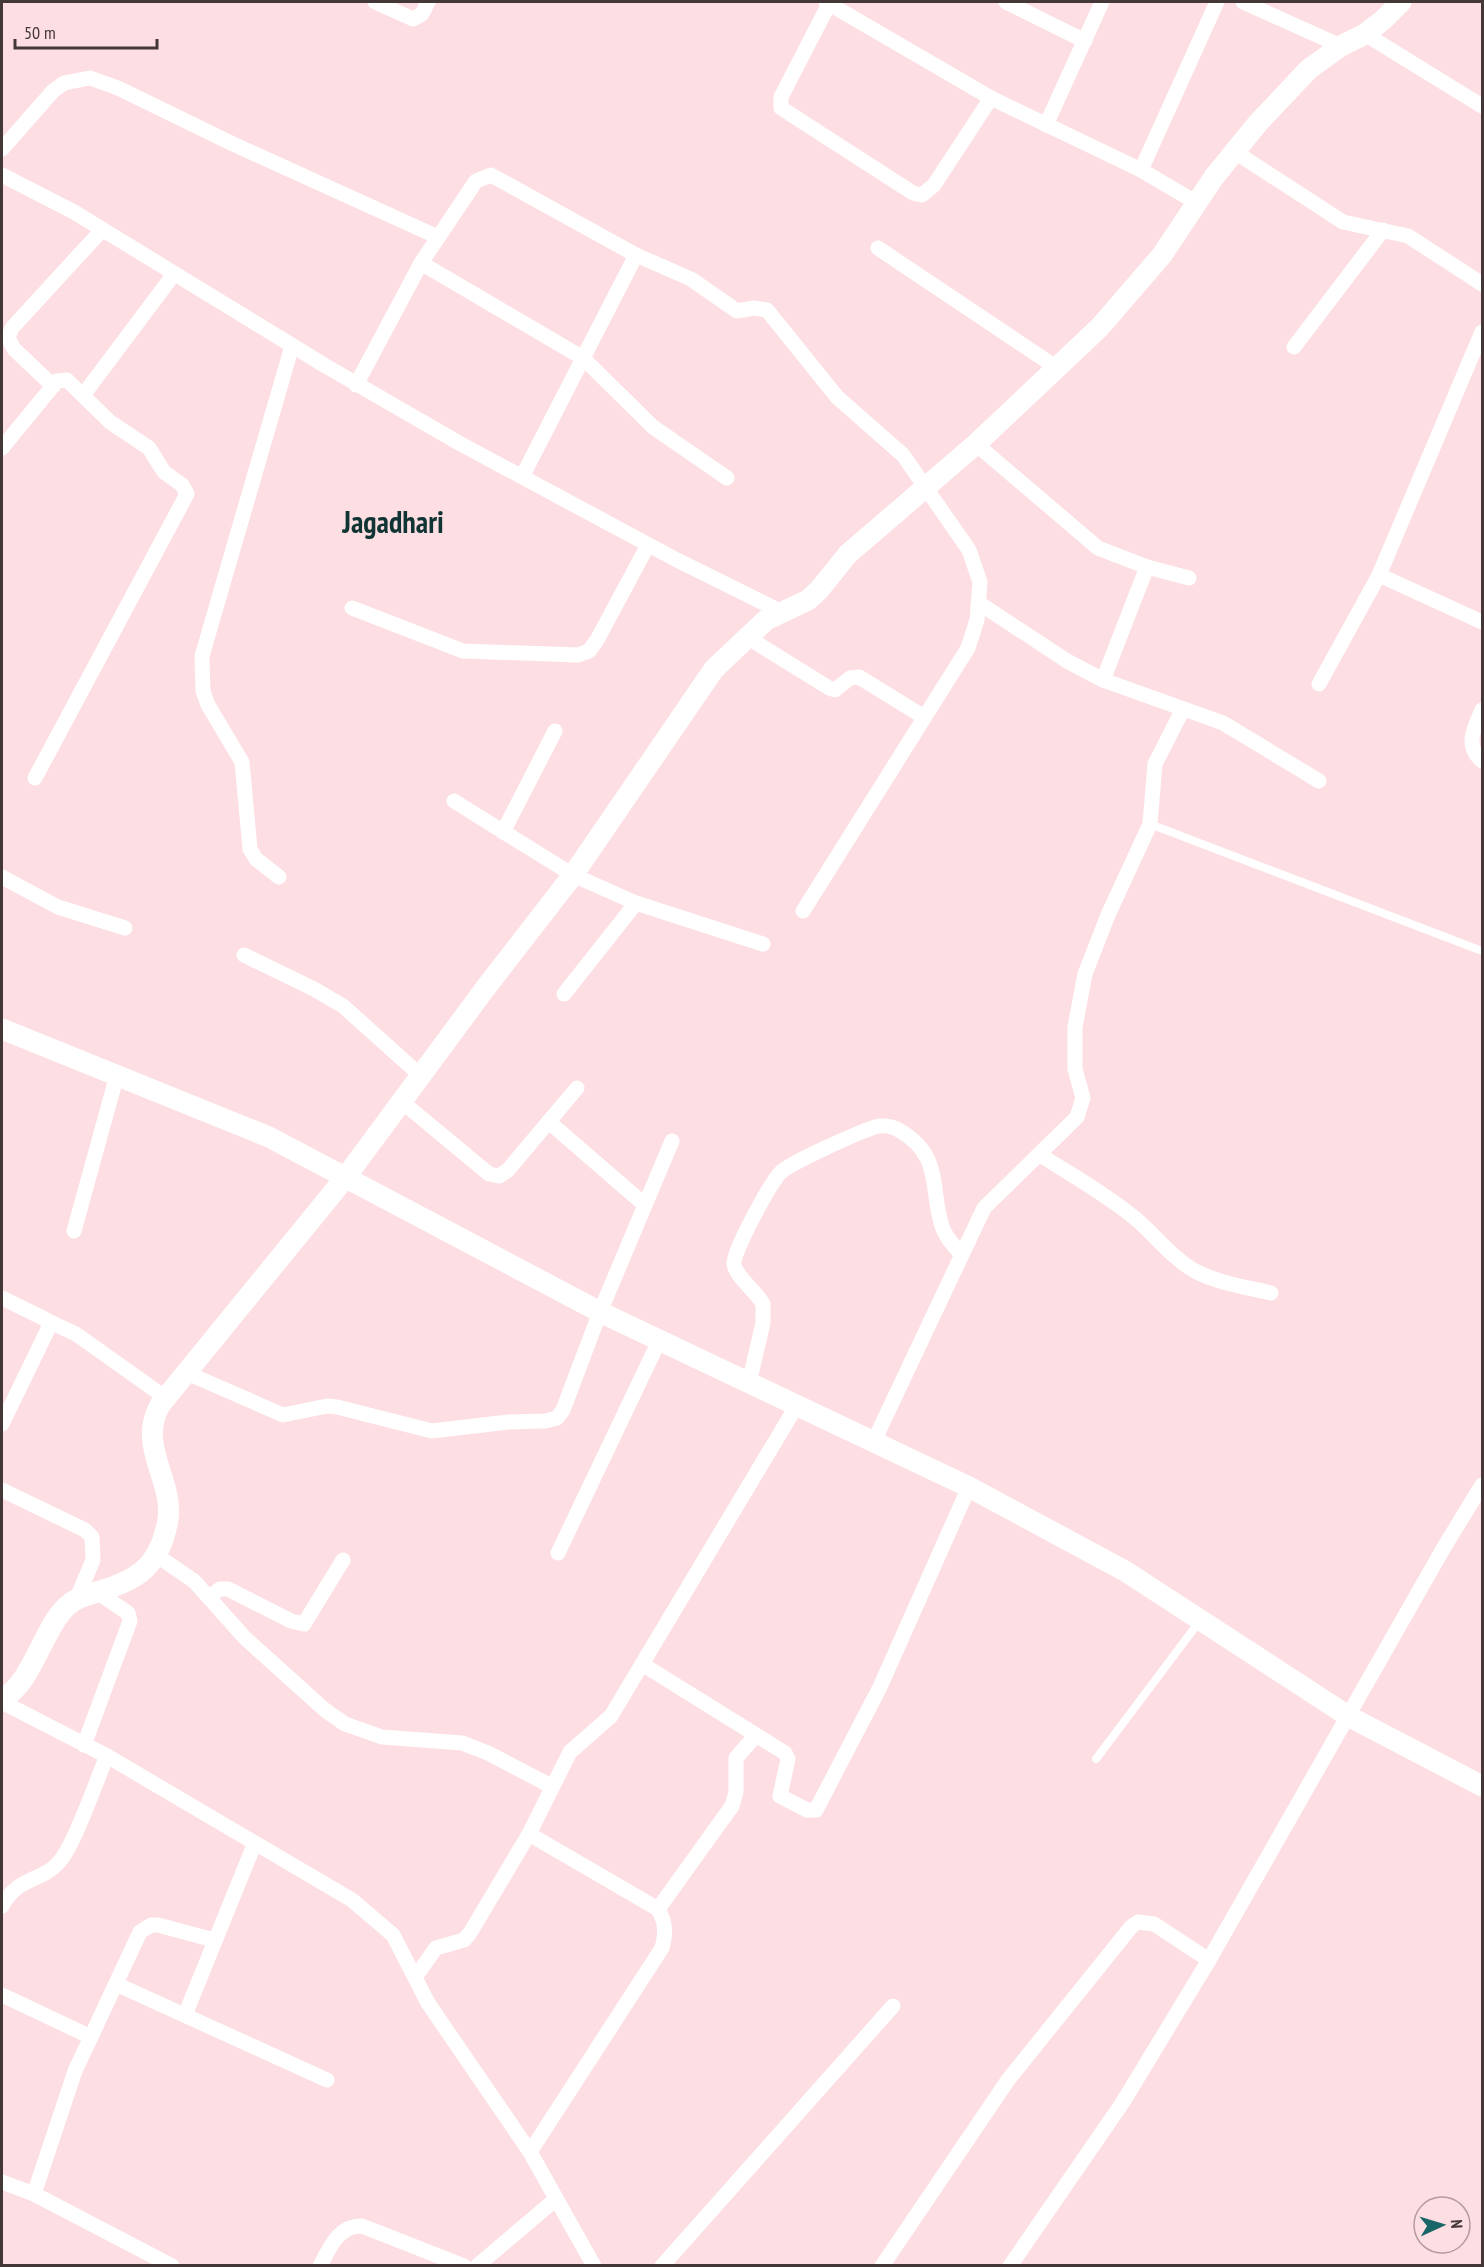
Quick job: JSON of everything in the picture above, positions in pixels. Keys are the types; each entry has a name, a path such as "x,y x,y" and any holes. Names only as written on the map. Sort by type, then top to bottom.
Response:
{"street":[{"path":"375,2 413,19 422,14 428,2"},
{"path":"991,98 934,185 922,195 913,193 781,108 781,97 829,2 991,98 1141,170 1197,203"},
{"path":"1006,2 1085,41"},
{"path":"1046,125 1101,2"},
{"path":"1141,170 1217,2"},
{"path":"1243,2 1341,46"},
{"path":"2,1698 16,1688 54,1622 87,1595 128,1583 141,1574 156,1555 168,1523 168,1507 153,1449 152,1420 166,1398 345,1178 420,1075 573,875 714,669 747,637 780,611 807,600 819,590 848,554 976,444 1100,327 1142,280 1235,152 1309,69 1341,46 1365,34 1401,2"},
{"path":"1365,34 1482,106"},
{"path":"2,148 53,91 64,83 90,78 118,88 233,144 438,237"},
{"path":"1235,152 1343,222 1408,236 1482,284"},
{"path":"2,175 48,198 102,230 356,385 648,545 780,611"},
{"path":"356,385 421,263 476,181 491,176 636,255 691,279 737,311 754,308 767,310 837,397 890,442 926,487 969,550 980,582 979,603 968,648 802,912"},
{"path":"53,386 14,349 8,338 12,328 102,230"},
{"path":"1294,347 1383,230"},
{"path":"878,248 1057,368"},
{"path":"523,475 636,255"},
{"path":"421,263 584,358 653,427 727,478"},
{"path":"84,394 174,274"},
{"path":"1320,684 1379,575 1482,332"},
{"path":"279,878 256,859 250,849 242,762 208,705 203,691 202,656 292,346"},
{"path":"2,448 57,381 67,380 84,394 110,422 149,448 164,472 182,485 187,494 34,777"},
{"path":"976,444 1098,548 1147,567 1189,578"},
{"path":"352,608 463,651 578,655 589,651 597,640 648,545"},
{"path":"1103,680 1147,567"},
{"path":"1379,575 1482,622"},
{"path":"979,603 1058,656 1103,680 1242,732 1319,781"},
{"path":"747,637 829,688 835,690 850,678 859,677 924,717"},
{"path":"874,1441 984,1208 1018,1172 1040,1155 1077,1117 1082,1108 1083,1098 1075,1069 1074,1053 1081,994 1095,946 1150,824 1155,764 1183,709"},
{"path":"1482,710 1470,742 1474,754 1482,761"},
{"path":"503,832 555,731"},
{"path":"454,801 573,875 636,903 763,944"},
{"path":"2,878 58,907 125,928"},
{"path":"564,994 636,903"},
{"path":"244,956 315,989 343,1006 420,1075"},
{"path":"2,1029 269,1137 600,1312 969,1487 1125,1571 1348,1716 1482,1786"},
{"path":"74,1232 117,1075"},
{"path":"401,1101 489,1174 499,1176 508,1170 577,1088"},
{"path":"549,1122 645,1205"},
{"path":"749,1383 763,1323 763,1304 735,1271 734,1263 737,1251 771,1184 789,1166 876,1127 895,1128 922,1149 929,1161 942,1226 961,1254"},
{"path":"187,1373 283,1415 327,1406 337,1407 432,1431 557,1418 563,1410 600,1312 672,1141"},
{"path":"1040,1155 1121,1207 1151,1232 1167,1250 1194,1271 1214,1279 1271,1293"},
{"path":"2,1298 76,1334 166,1398"},
{"path":"2,1424 47,1335 48,1321"},
{"path":"558,1554 659,1341"},
{"path":"416,1976 436,1948 464,1940 470,1933 529,1834 570,1752 611,1716 797,1405"},
{"path":"1010,2265 1124,2102 1209,1960 1443,1549 1482,1485"},
{"path":"642,1664 785,1753 788,1759 780,1783 780,1796 807,1810 819,1808 880,1687 969,1487"},
{"path":"2,1490 85,1530 92,1537 93,1560 87,1595"},
{"path":"156,1555 194,1581 245,1638 325,1710 345,1724 382,1737 462,1743 488,1753 551,1786"},
{"path":"209,1597 220,1589 228,1589 291,1621 304,1624 343,1560"},
{"path":"84,1745 130,1621 128,1613 87,1595"},
{"path":"2,1702 107,1756 254,1845 352,1900 393,1935 428,2003 530,2152 594,2265"},
{"path":"658,1909 732,1806 736,1792 736,1758 756,1735"},
{"path":"2,1906 21,1883 46,1872 62,1859 107,1756"},
{"path":"529,1834 658,1909 664,1918 666,1933 662,1948 530,2152"},
{"path":"185,2016 254,1845"},
{"path":"882,2265 990,2103 1131,1927 1138,1922 1154,1924 1209,1960"},
{"path":"34,2194 75,2071 141,1932 151,1925 214,1940"},
{"path":"116,1984 327,2080"},
{"path":"2,1995 91,2037"},
{"path":"662,2265 893,2006"},
{"path":"2,2182 34,2194 172,2265"},
{"path":"477,2265 556,2199"},
{"path":"320,2265 344,2228 352,2225 362,2226 464,2265"}],"lane":[{"path":"1150,824 1482,951"},
{"path":"1096,1759 1200,1621"}],"district":[{"name":"Jagadhari","path":"393,521"}]}
